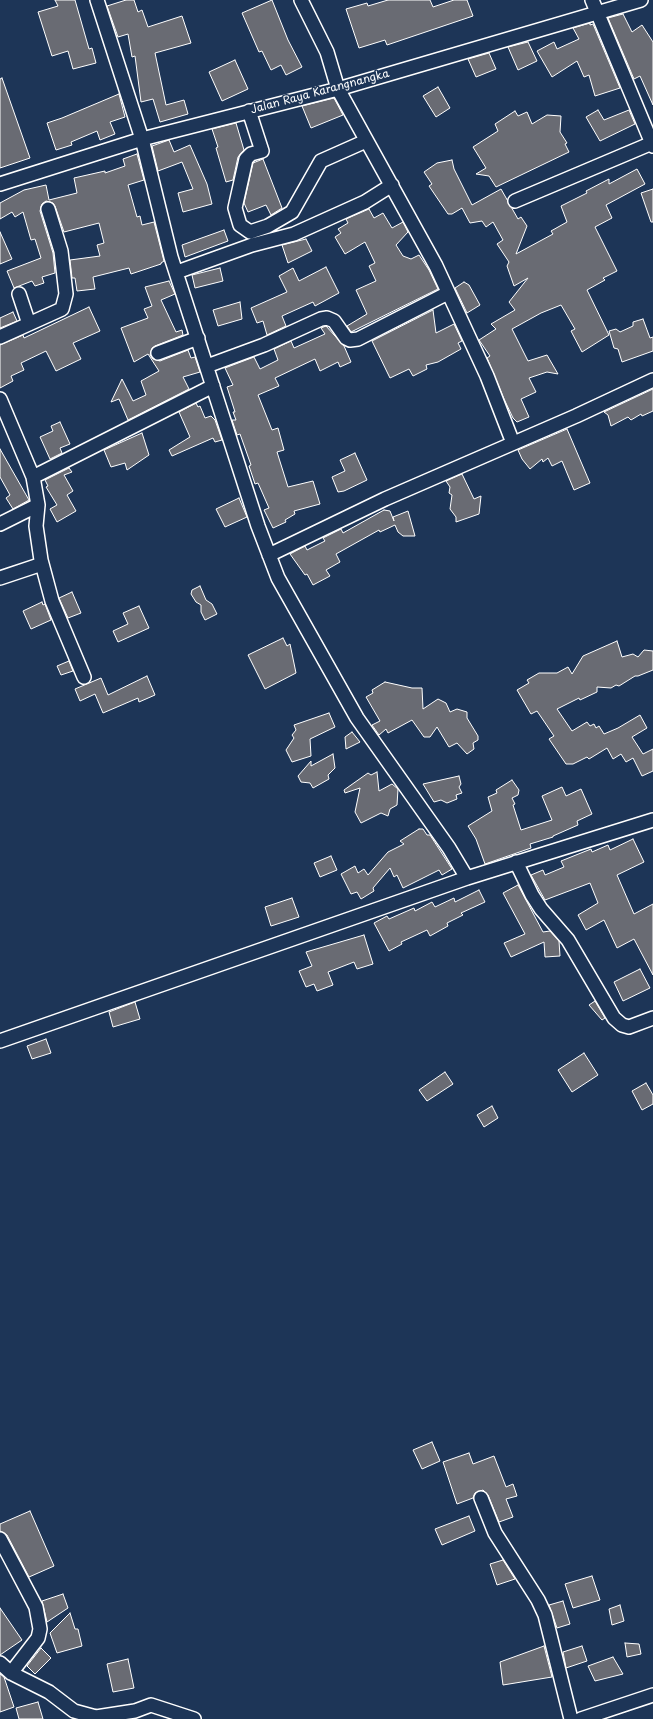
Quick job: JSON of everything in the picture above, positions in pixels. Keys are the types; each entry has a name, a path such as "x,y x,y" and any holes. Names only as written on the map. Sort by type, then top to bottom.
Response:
{"street":[{"path":"97,0 142,139 171,257 258,526 278,578 357,718 449,848 467,878"},
{"path":"301,0 327,52 338,89 436,266 487,376 513,443"},
{"path":"515,201 652,145 596,14 592,0"},
{"name":"Jalan Raya Karangnangka","path":"0,184 142,139 338,89 640,0"},
{"path":"249,111 263,148 260,153 251,154 246,159 235,208 240,225 250,232 268,226 292,212 321,161 366,141"},
{"path":"177,272 252,246 294,234 365,202 392,185"},
{"path":"0,337 62,309 66,294 61,251 48,209"},
{"path":"207,366 264,345 326,318 334,321 346,338 350,340 358,339 448,293"},
{"path":"19,294 29,324"},
{"path":"158,353 198,338"},
{"path":"269,555 385,499 653,380"},
{"path":"33,477 213,386"},
{"path":"0,398 33,477 38,505 37,539 42,564 52,601 84,677"},
{"path":"0,524 38,505"},
{"path":"0,578 42,564"},
{"path":"0,1041 467,878 653,820"},
{"path":"516,862 541,909 568,940 614,1018 622,1025 629,1027 653,1018"},
{"path":"481,1498 495,1533 538,1600 545,1615 571,1719"},
{"path":"0,1539 36,1607 40,1629 38,1638 12,1673"},
{"path":"0,1663 12,1673 49,1692 74,1711 96,1717 135,1710 151,1705 194,1719"},
{"path":"581,1719 653,1695"}],"building":[{"path":"55,0 75,0 89,49 92,48 96,63 73,69 68,51 52,56 38,12 58,6"},
{"path":"126,0 134,0 138,12 142,10 148,27 182,16 191,43 155,53 166,105 184,100 188,114 160,122 153,99 141,102 135,56 132,57 128,34 118,37 107,6"},
{"path":"272,0 288,40 302,67 286,75 281,65 271,70 262,51 259,52 242,13"},
{"path":"388,0 430,0 433,7 454,0 467,0 473,16 387,45 385,40 359,48 346,9 367,3 368,6"},
{"path":"623,14 632,32 642,25 653,42 653,105 640,76 634,79 608,18"},
{"path":"590,23 590,25 593,24 620,88 595,96 589,75 584,77 577,61 552,77 537,51 554,42 557,49 579,39 573,28"},
{"path":"528,42 537,61 518,70 508,47"},
{"path":"489,53 496,69 476,77 468,59"},
{"path":"235,60 248,89 222,101 209,72"},
{"path":"2,78 30,158 0,168 0,79"},
{"path":"438,87 450,108 436,117 423,96"},
{"path":"119,94 125,117 110,122 115,134 100,140 97,131 71,142 72,145 56,150 47,123"},
{"path":"334,98 343,115 311,128 302,106"},
{"path":"598,110 604,120 629,110 635,124 600,141 586,117"},
{"path":"515,111 518,116 527,112 532,124 547,115 561,116 560,132 567,143 565,144 569,152 496,187 489,176 476,174 486,168 473,147 498,131 495,124"},
{"path":"236,123 244,150 238,157 233,180 226,182 216,148 218,147 212,129"},
{"path":"169,140 174,152 190,145 207,184 212,204 183,212 178,193 193,189 182,162 158,171 152,146"},
{"path":"137,154 144,180 128,185 137,217 140,216 142,225 154,222 164,261 161,264 131,274 129,268 93,277 95,289 77,291 75,278 72,278 70,260 100,256 97,245 104,243 99,223 64,232 55,206 53,203 46,201 42,204 40,211 53,253 55,273 42,277 44,283 35,286 32,281 14,288 7,271 41,258 35,239 31,240 23,212 15,217 12,212 0,219 0,203 24,190 46,185 49,200 77,193 74,178 105,171 105,173 125,166 123,159"},
{"path":"263,159 282,208 271,215 266,205 248,212 244,203 253,163"},
{"path":"452,160 454,169 472,205 501,189 518,219 521,217 527,226 516,254 553,234 551,231 567,222 561,206 587,193 586,191 609,179 609,184 637,169 645,184 606,205 612,218 595,227 617,271 603,278 605,280 587,290 609,335 582,352 571,331 575,329 561,305 541,313 512,329 528,361 547,355 558,374 547,372 529,378 536,392 521,399 529,417 517,422 513,418 504,399 487,358 490,356 479,340 496,329 491,324 515,310 509,302 528,278 514,286 507,266 509,262 497,244 503,240 493,222 486,227 482,221 470,223 462,208 452,214 448,214 429,186 432,184 424,172 437,163"},
{"path":"653,189 653,222 651,222 641,193"},
{"path":"369,209 374,218 383,213 392,228 403,222 408,232 396,245 403,256 411,259 419,255 429,270 438,289 351,332 347,326 367,314 356,290 376,281 369,266 375,263 365,242 345,254 335,237 341,233 338,229 348,223 346,219"},
{"path":"224,230 228,241 185,257 182,245"},
{"path":"0,232 12,259 0,264"},
{"path":"306,239 312,251 288,263 282,245"},
{"path":"326,267 339,293 315,306 313,302 282,316 286,326 267,335 263,321 257,323 251,308 287,292 279,276 293,268 299,281"},
{"path":"220,268 223,281 195,288 192,275"},
{"path":"169,281 175,294 161,300 176,332 182,330 183,335 155,346 152,348 150,355 153,359 160,361 188,350 191,358 195,357 200,372 183,377 189,389 128,420 119,399 111,402 122,379 133,401 146,395 141,381 159,371 148,354 134,362 121,328 148,318 144,309 152,306 145,287"},
{"path":"464,282 469,285 480,305 467,313 455,288"},
{"path":"240,302 242,319 218,326 213,310"},
{"path":"89,307 100,331 73,343 81,359 56,371 46,351 21,363 24,370 11,376 13,381 0,388 0,345 23,335 24,338"},
{"path":"433,310 436,333 454,324 462,341 458,343 461,349 438,362 426,365 427,369 413,376 409,369 390,378 372,341"},
{"path":"13,312 17,321 0,328 0,318"},
{"path":"643,319 650,338 653,337 653,351 622,362 618,349 614,348 609,331 616,329 620,332 633,326 633,322"},
{"path":"326,326 344,346 351,362 340,367 338,362 320,371 315,359 275,378 279,386 258,395 272,430 278,428 284,450 277,452 288,487 313,481 320,504 294,511 295,514 285,520 286,522 273,528 264,510 269,508 258,483 255,484 249,466 251,465 240,434 237,435 232,420 236,420 233,412 235,412 227,387 233,385 225,368 254,357 260,369 278,360 274,349 291,341 294,348 325,334 321,328"},
{"path":"653,389 653,411 642,416 641,414 631,420 628,417 611,426 608,415 604,412"},
{"path":"196,403 198,407 200,406 205,418 211,416 215,420 222,440 215,442 213,438 172,456 169,450 190,437 179,412"},
{"path":"60,422 70,444 60,448 62,453 50,459 40,437 53,431 51,426"},
{"path":"567,429 590,483 574,490 562,461 552,466 548,458 543,462 542,459 530,469 522,459 518,450"},
{"path":"142,433 149,455 127,470 125,463 111,467 104,450"},
{"path":"0,449 29,500 13,509 6,498 10,495 0,477"},
{"path":"355,453 367,480 344,491 338,492 332,477 345,471 340,460"},
{"path":"69,468 72,472 64,475 73,491 67,495 76,511 57,522 50,509 57,505 46,487 48,486 45,480"},
{"path":"462,474 474,499 481,496 479,514 456,522 456,517 450,509 452,495 449,493 450,487 446,481"},
{"path":"239,498 247,517 225,527 216,509"},
{"path":"384,510 390,511 394,521 393,517 408,511 415,536 403,536 398,532 395,525 380,532 379,530 336,554 340,562 326,570 330,576 313,585 307,574 305,575 290,554 305,546 307,550 325,541 323,538 341,529 343,533"},
{"path":"200,586 206,600 212,604 217,614 205,620 201,612 201,605 196,602 191,594 192,590"},
{"path":"72,592 81,613 68,618 59,598"},
{"path":"42,602 43,605 45,604 51,620 31,629 23,611"},
{"path":"139,606 149,628 118,642 113,631 128,624 123,613"},
{"path":"283,638 287,646 290,644 296,673 265,689 248,655"},
{"path":"617,641 622,657 633,654 638,657 644,650 653,651 653,670 635,676 619,686 616,685 611,688 597,687 597,692 580,700 579,698 557,709 572,731 587,722 590,726 594,724 596,728 599,726 604,734 618,728 640,715 647,728 632,737 643,754 653,749 653,771 642,776 633,758 626,762 621,754 613,759 607,748 589,759 587,757 573,764 566,764 549,739 554,736 537,711 531,714 517,690 529,683 527,680 539,673 557,673 568,667 572,674 583,656"},
{"path":"69,661 73,671 61,675 57,666"},
{"path":"147,676 155,695 139,702 138,698 103,713 95,694 80,701 75,689 101,678 108,695"},
{"path":"385,682 412,688 422,688 423,709 438,699 446,703 450,712 457,709 467,712 467,718 478,736 478,740 473,743 474,749 467,754 457,743 449,747 437,727 430,737 424,737 412,720 388,733 386,729 379,735 372,725 380,721 366,697 373,693 372,690"},
{"path":"329,713 335,727 310,739 311,756 292,762 286,750 294,738 292,735 296,730 294,725"},
{"path":"352,732 360,742 346,749 345,737"},
{"path":"333,754 335,768 328,775 329,779 313,788 310,783 301,782 298,776 311,761 311,766"},
{"path":"377,772 379,791 392,784 398,789 397,805 390,809 388,816 381,813 361,823 355,812 360,788 345,793 344,790 368,773 371,775"},
{"path":"459,776 461,784 459,787 462,793 456,795 457,799 447,803 441,800 434,802 423,784"},
{"path":"512,780 519,790 518,795 512,798 515,804 513,805 521,830 552,820 542,796 562,787 566,796 581,789 592,814 577,821 578,825 553,837 530,844 531,848 485,864 476,839 468,826 492,811 488,797 497,793 496,790"},
{"path":"419,829 423,829 427,835 430,835 452,869 442,875 439,870 403,888 397,875 394,877 390,868 373,888 374,891 361,899 357,892 351,894 341,874 355,866 358,873 364,869 368,875 388,852 404,844 400,841"},
{"path":"633,839 644,862 617,875 634,914 653,904 653,975 634,939 617,948 604,920 586,930 578,915 598,903 590,883 545,900 531,875 543,870 545,875 564,867 561,861 591,849 592,852 608,845 610,850"},
{"path":"331,856 337,870 320,877 314,863"},
{"path":"518,885 543,932 550,931 559,941 560,956 545,957 544,942 511,957 504,943 525,934 503,893"},
{"path":"479,890 485,902 461,913 463,915 447,923 448,926 430,936 427,930 401,942 402,944 389,951 374,923 387,916 389,919 414,908 415,911 432,902 435,907 454,898 455,902"},
{"path":"292,898 299,917 271,926 265,907"},
{"path":"364,935 373,964 357,969 354,962 328,972 333,985 317,991 314,984 306,987 299,971 312,966 306,952"},
{"path":"640,969 650,988 623,1001 614,982"},
{"path":"595,1001 605,1018 602,1020 589,1005"},
{"path":"135,1002 140,1019 113,1027 109,1012"},
{"path":"46,1039 51,1053 32,1059 27,1046"},
{"path":"584,1053 598,1075 572,1092 558,1070"},
{"path":"445,1072 453,1084 427,1101 419,1090"},
{"path":"646,1083 653,1095 653,1104 642,1110 632,1091"},
{"path":"492,1106 498,1118 484,1127 477,1115"},
{"path":"432,1442 440,1461 422,1469 413,1450"},
{"path":"469,1453 473,1464 494,1456 506,1487 513,1484 517,1496 506,1499 513,1517 499,1522 488,1495 483,1490 475,1493 473,1498 457,1504 443,1462"},
{"path":"30,1511 54,1566 29,1577 7,1535 0,1531 0,1524"},
{"path":"469,1516 475,1531 442,1545 435,1529"},
{"path":"503,1560 515,1579 497,1585 490,1564"},
{"path":"592,1576 600,1600 573,1608 565,1584"},
{"path":"63,1594 68,1608 47,1622 42,1601"},
{"path":"563,1601 570,1624 557,1628 549,1605"},
{"path":"620,1605 624,1621 612,1625 609,1609"},
{"path":"0,1608 22,1640 0,1655"},
{"path":"70,1613 75,1629 78,1629 82,1646 57,1653 50,1633"},
{"path":"625,1643 639,1644 641,1654 627,1657"},
{"path":"544,1646 552,1677 503,1685 500,1662"},
{"path":"582,1646 587,1661 566,1668 563,1652"},
{"path":"41,1648 51,1658 35,1674 27,1666"},
{"path":"613,1657 623,1674 595,1681 588,1666"},
{"path":"128,1659 134,1688 113,1692 107,1664"},
{"path":"0,1674 4,1677 14,1707 0,1712"},
{"path":"38,1702 43,1719 19,1719 16,1708"}]}
